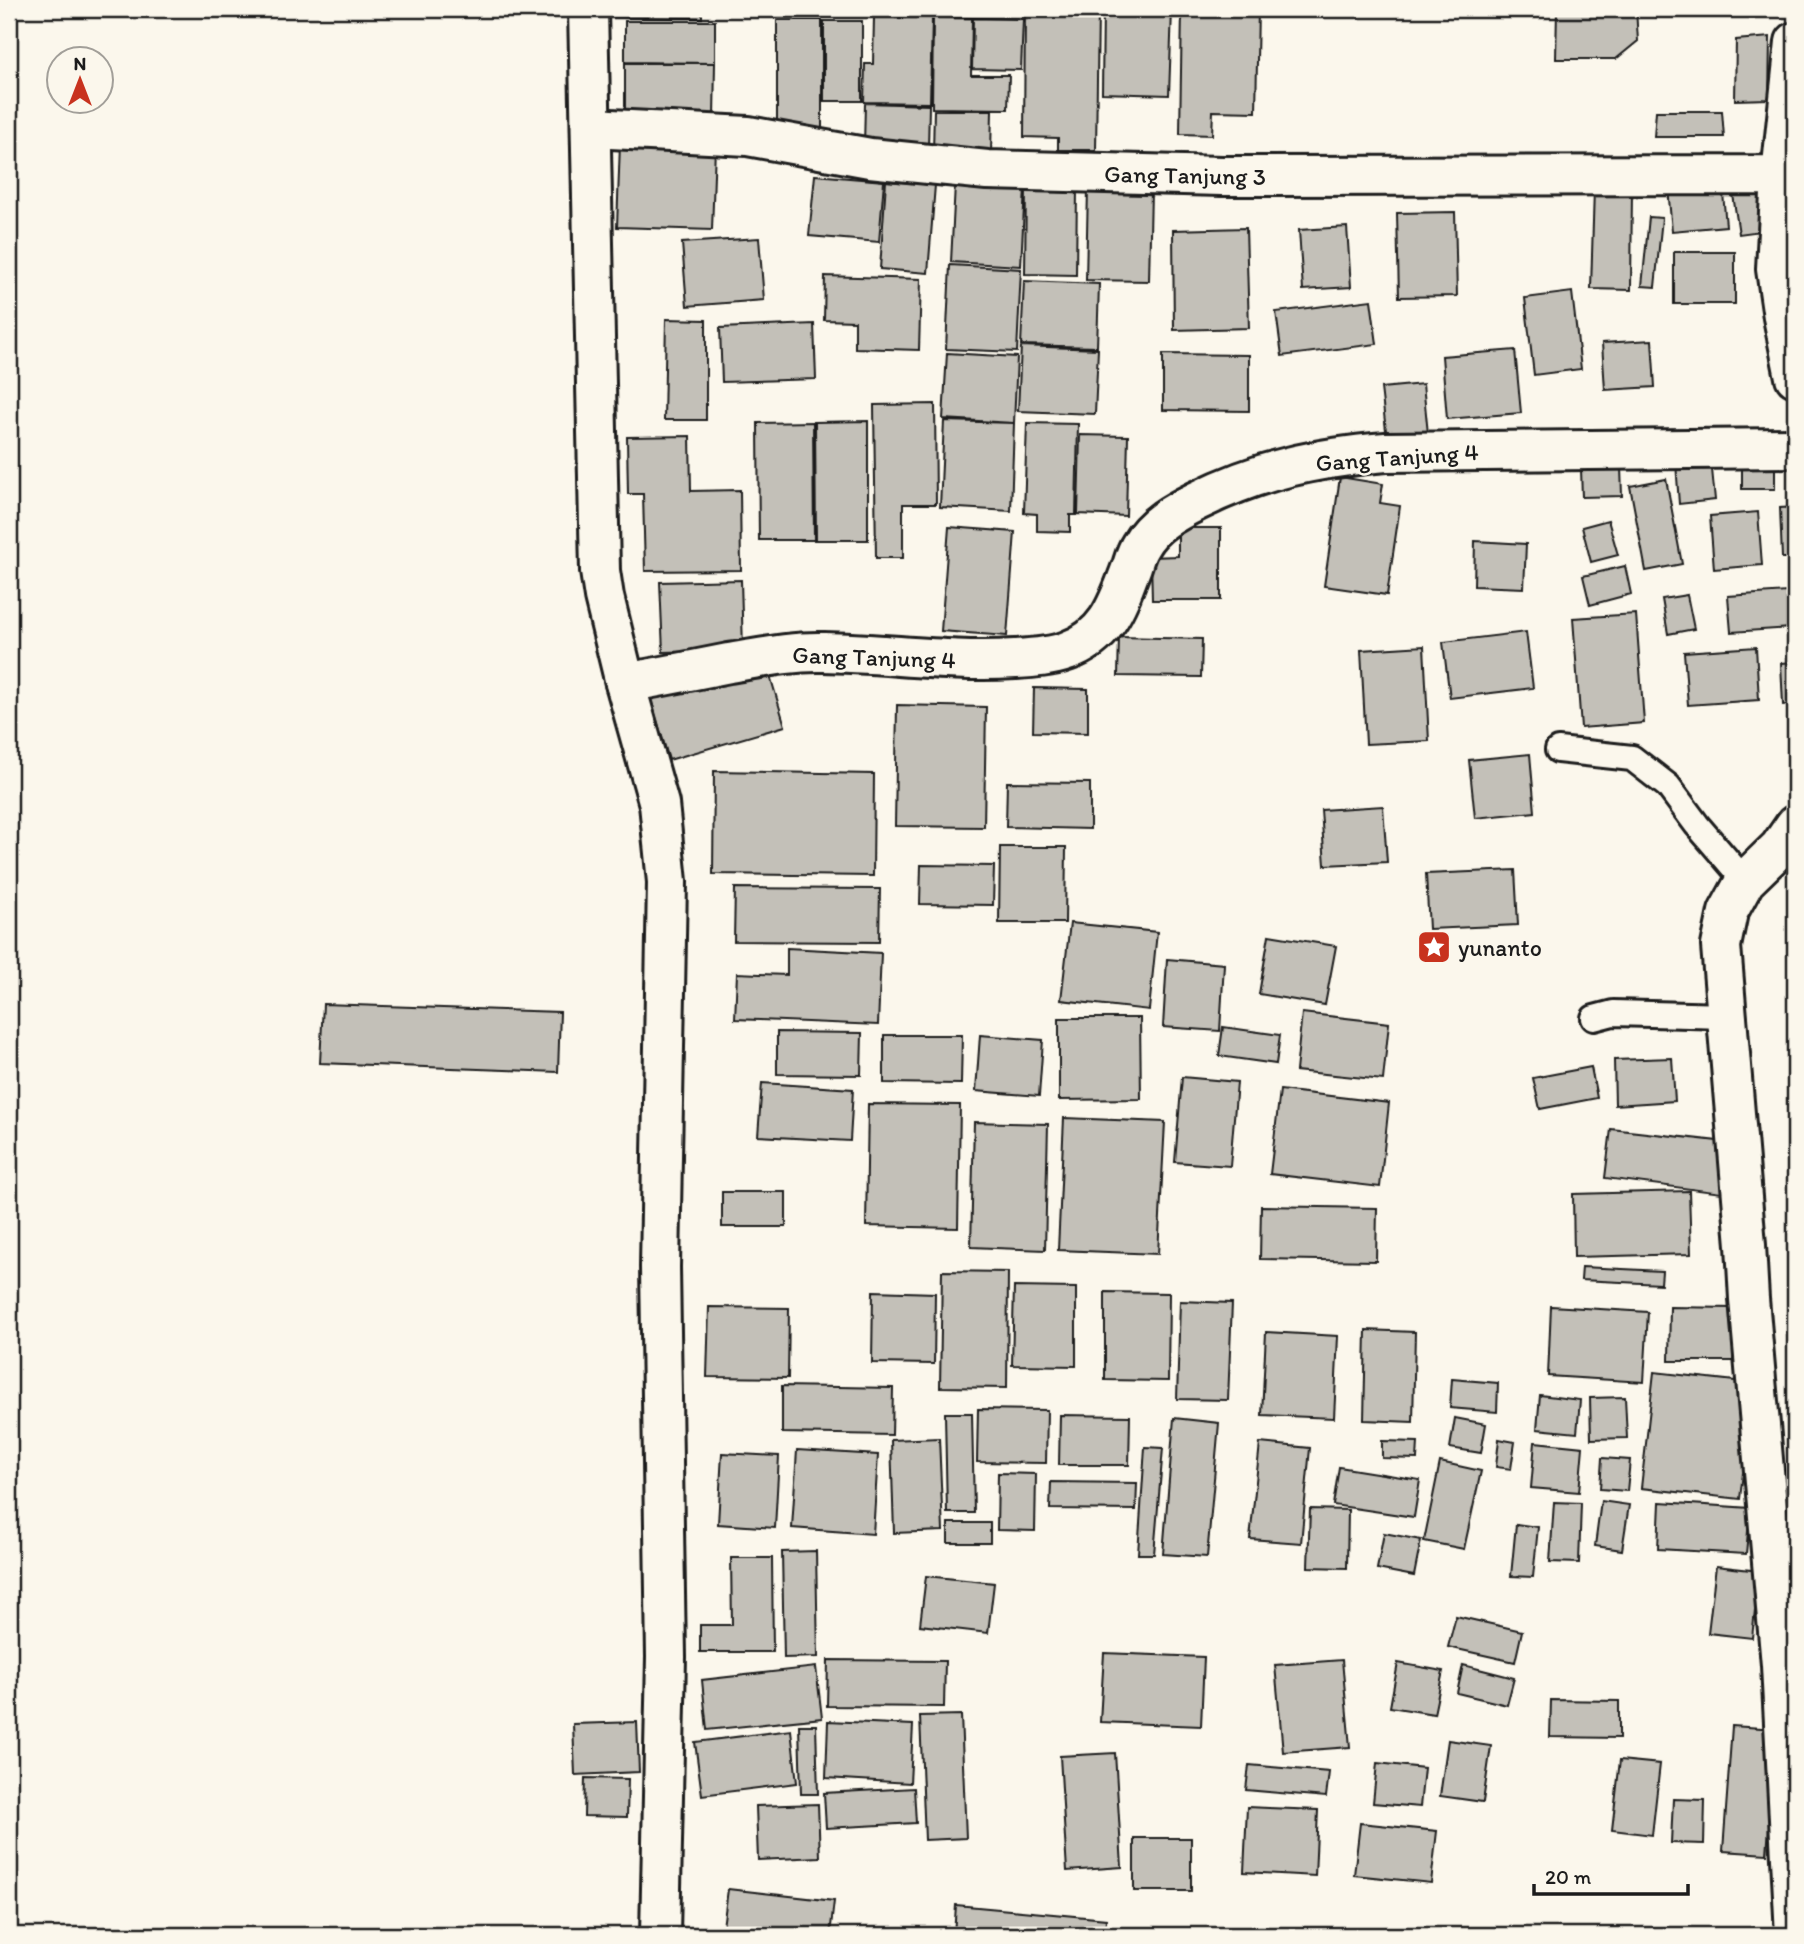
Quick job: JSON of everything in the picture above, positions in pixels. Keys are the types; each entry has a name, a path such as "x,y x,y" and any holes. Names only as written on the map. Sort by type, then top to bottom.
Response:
{"street":[{"path":"588,9 600,571 625,683 659,804 667,883 660,1267 666,1657 660,1935"},
{"path":"1795,42 1776,269 1795,377"},
{"name":"Gang Tanjung 3","path":"591,128 748,136 870,158 987,170 1222,176 1782,175"},
{"name":"Gang Tanjung 4","path":"625,683 797,652 998,660 1036,658 1066,652 1101,630 1116,606 1140,547 1153,528 1175,511 1226,487 1263,473 1300,464 1386,452 1795,448"},
{"path":"1795,825 1779,848 1745,881 1728,912 1721,946 1782,1665 1795,1935"}],"lane":[{"path":"1558,750 1632,758 1668,786 1745,881"},
{"path":"1594,1017 1613,1013 1727,1016"}],"building":[{"path":"614,9 702,9 702,18 614,17"},
{"path":"1025,9 1098,9 1096,150 1058,150 1058,138 1024,137"},
{"path":"1103,9 1172,9 1169,95 1102,93"},
{"path":"1182,9 1258,9 1256,112 1213,111 1212,135 1180,134"},
{"path":"1557,9 1636,9 1638,41 1616,59 1556,59"},
{"path":"874,17 932,18 930,103 864,102 865,64 873,64"},
{"path":"933,17 972,18 971,75 1009,75 1008,109 932,108"},
{"path":"973,18 1023,19 1021,70 972,69"},
{"path":"777,20 822,20 822,130 777,130"},
{"path":"625,21 715,21 715,63 625,62"},
{"path":"824,21 862,21 862,101 824,101"},
{"path":"1770,37 1769,99 1735,100 1736,40"},
{"path":"625,63 715,63 714,118 625,117"},
{"path":"865,103 929,105 928,149 864,147"},
{"path":"934,110 992,110 991,154 933,153"},
{"path":"1656,111 1722,111 1724,137 1654,137"},
{"path":"620,144 715,147 712,230 617,227"},
{"path":"815,175 884,181 879,242 809,236"},
{"path":"886,181 935,185 928,273 880,269"},
{"path":"1722,182 1726,226 1672,231 1668,188"},
{"path":"1762,183 1769,230 1739,234 1732,188"},
{"path":"955,184 1025,187 1021,266 951,262"},
{"path":"1026,187 1077,187 1076,275 1025,274"},
{"path":"1088,188 1151,190 1149,281 1086,280"},
{"path":"1594,188 1632,189 1631,290 1591,289"},
{"path":"1455,212 1457,296 1399,297 1397,213"},
{"path":"1649,217 1662,218 1655,287 1642,286"},
{"path":"1347,227 1351,287 1303,290 1299,230"},
{"path":"1246,228 1249,328 1174,330 1173,230"},
{"path":"759,238 764,300 687,306 682,243"},
{"path":"1674,252 1735,252 1735,304 1674,304"},
{"path":"950,265 1021,269 1017,352 946,349"},
{"path":"825,276 921,279 919,350 855,348 855,321 824,320"},
{"path":"1024,281 1099,284 1097,347 1021,345"},
{"path":"1572,292 1581,369 1534,375 1525,298"},
{"path":"1371,300 1377,344 1282,356 1276,312"},
{"path":"666,319 706,320 706,420 664,420"},
{"path":"814,324 816,379 722,382 720,328"},
{"path":"1652,340 1655,387 1605,390 1602,343"},
{"path":"1021,346 1098,349 1095,414 1018,411"},
{"path":"1515,350 1521,413 1447,419 1442,356"},
{"path":"947,353 1017,357 1014,423 943,419"},
{"path":"1163,354 1249,355 1249,411 1163,410"},
{"path":"1423,384 1428,434 1387,439 1381,388"},
{"path":"935,404 936,504 903,504 903,558 876,558 874,405"},
{"path":"868,421 868,540 816,540 815,422"},
{"path":"944,421 1014,423 1011,511 940,507"},
{"path":"813,422 814,540 759,540 758,423"},
{"path":"1027,423 1078,424 1076,515 1070,515 1070,532 1037,531 1037,514 1024,513"},
{"path":"1080,435 1128,436 1126,516 1078,514"},
{"path":"690,436 691,491 740,490 741,570 645,571 643,494 628,494 627,437"},
{"path":"1711,459 1715,500 1679,504 1676,463"},
{"path":"1621,467 1622,496 1582,497 1581,469"},
{"path":"1742,469 1775,469 1775,489 1742,489"},
{"path":"1340,477 1383,484 1380,503 1400,506 1387,595 1324,586"},
{"path":"1666,479 1682,564 1646,571 1630,486"},
{"path":"1795,507 1795,558 1782,558 1780,508"},
{"path":"1758,512 1762,565 1714,569 1710,516"},
{"path":"1608,520 1618,555 1591,562 1582,527"},
{"path":"949,527 1015,532 1007,636 941,631"},
{"path":"1178,528 1221,528 1221,600 1152,600 1151,557 1178,556"},
{"path":"1475,541 1526,544 1524,588 1474,586"},
{"path":"1625,566 1631,594 1590,605 1583,576"},
{"path":"741,580 743,650 663,652 660,582"},
{"path":"1787,592 1791,628 1731,632 1728,596"},
{"path":"1687,595 1694,629 1668,634 1662,599"},
{"path":"1636,614 1644,723 1581,728 1573,618"},
{"path":"1526,632 1533,688 1450,698 1443,642"},
{"path":"1119,637 1202,639 1201,677 1118,676"},
{"path":"1424,646 1429,741 1366,744 1361,650"},
{"path":"1756,647 1759,700 1688,705 1684,652"},
{"path":"766,662 785,726 669,760 650,697"},
{"path":"1795,662 1795,704 1783,705 1781,663"},
{"path":"1034,688 1088,689 1088,733 1033,732"},
{"path":"897,705 986,707 984,827 895,826"},
{"path":"1530,754 1535,812 1475,818 1469,760"},
{"path":"714,771 874,774 873,876 713,874"},
{"path":"1007,782 1090,783 1090,829 1006,827"},
{"path":"1383,806 1387,862 1325,865 1321,810"},
{"path":"1000,847 1066,847 1065,923 999,923"},
{"path":"921,865 994,866 993,905 920,904"},
{"path":"1515,870 1518,925 1429,929 1426,874"},
{"path":"735,888 880,889 879,942 734,941"},
{"path":"1070,923 1157,932 1149,1010 1061,1000"},
{"path":"1269,935 1336,946 1325,1005 1259,994"},
{"path":"787,948 881,953 878,1025 735,1019 737,973 787,975"},
{"path":"1167,959 1224,964 1220,1031 1163,1027"},
{"path":"323,1004 560,1012 558,1072 320,1063"},
{"path":"1302,1013 1389,1023 1383,1080 1296,1071"},
{"path":"1059,1018 1140,1018 1141,1099 1059,1100"},
{"path":"1223,1027 1280,1035 1276,1064 1219,1056"},
{"path":"777,1032 862,1033 861,1075 777,1074"},
{"path":"884,1035 962,1035 961,1084 884,1083"},
{"path":"980,1035 1043,1040 1039,1096 976,1091"},
{"path":"1672,1058 1675,1101 1615,1105 1614,1060"},
{"path":"1591,1067 1597,1098 1540,1109 1533,1078"},
{"path":"1182,1077 1237,1082 1230,1166 1175,1162"},
{"path":"762,1083 853,1089 850,1141 758,1136"},
{"path":"1280,1090 1389,1103 1380,1187 1270,1174"},
{"path":"868,1104 960,1105 958,1228 866,1226"},
{"path":"1064,1118 1165,1122 1158,1254 1058,1250"},
{"path":"974,1122 1048,1124 1045,1250 971,1247"},
{"path":"1611,1129 1735,1143 1729,1194 1605,1178"},
{"path":"1689,1191 1691,1254 1574,1257 1573,1194"},
{"path":"722,1192 786,1192 786,1227 722,1227"},
{"path":"1261,1206 1377,1208 1376,1261 1260,1259"},
{"path":"1582,1267 1662,1271 1661,1284 1581,1280"},
{"path":"942,1271 1008,1272 1007,1388 940,1387"},
{"path":"1014,1287 1076,1288 1076,1366 1012,1365"},
{"path":"873,1291 935,1293 934,1364 872,1363"},
{"path":"1105,1292 1169,1293 1168,1381 1105,1380"},
{"path":"1180,1301 1232,1303 1228,1400 1177,1399"},
{"path":"1551,1306 1648,1312 1644,1382 1548,1376"},
{"path":"709,1307 789,1308 788,1378 707,1377"},
{"path":"1670,1307 1733,1308 1733,1361 1669,1361"},
{"path":"1366,1330 1415,1332 1413,1422 1364,1420"},
{"path":"1266,1332 1338,1336 1334,1418 1262,1415"},
{"path":"1654,1372 1753,1383 1740,1499 1641,1488"},
{"path":"1452,1379 1498,1383 1497,1412 1450,1408"},
{"path":"782,1386 893,1388 892,1435 782,1433"},
{"path":"1540,1395 1580,1400 1577,1433 1537,1429"},
{"path":"1625,1397 1627,1438 1591,1439 1590,1398"},
{"path":"978,1409 1047,1410 1046,1463 977,1462"},
{"path":"945,1413 972,1413 974,1513 947,1513"},
{"path":"1060,1415 1130,1416 1129,1465 1059,1465"},
{"path":"1174,1418 1219,1423 1207,1557 1163,1554"},
{"path":"1455,1418 1486,1424 1481,1453 1450,1448"},
{"path":"939,1438 943,1531 894,1533 891,1440"},
{"path":"1499,1439 1515,1442 1511,1469 1496,1467"},
{"path":"1382,1441 1418,1442 1417,1459 1382,1458"},
{"path":"1535,1442 1583,1447 1579,1492 1531,1488"},
{"path":"1260,1443 1310,1448 1301,1543 1250,1539"},
{"path":"1145,1447 1163,1448 1154,1554 1138,1554"},
{"path":"797,1450 878,1455 873,1534 792,1528"},
{"path":"722,1453 779,1456 775,1528 718,1524"},
{"path":"1602,1458 1630,1460 1627,1491 1600,1489"},
{"path":"1440,1462 1481,1471 1464,1549 1424,1541"},
{"path":"1339,1467 1420,1480 1414,1517 1333,1505"},
{"path":"998,1473 1036,1474 1035,1531 997,1530"},
{"path":"1051,1482 1137,1483 1136,1510 1050,1509"},
{"path":"1601,1501 1629,1505 1622,1550 1595,1546"},
{"path":"1554,1502 1581,1503 1579,1563 1550,1562"},
{"path":"1660,1502 1750,1508 1746,1554 1658,1549"},
{"path":"1310,1509 1348,1510 1347,1568 1308,1567"},
{"path":"948,1523 990,1523 990,1543 948,1543"},
{"path":"1516,1524 1538,1527 1533,1577 1511,1576"},
{"path":"1384,1533 1421,1540 1414,1576 1377,1569"},
{"path":"1787,1536 1795,1536 1795,1635"},
{"path":"816,1551 818,1657 784,1658 782,1552"},
{"path":"731,1558 772,1558 773,1652 700,1652 700,1625 732,1625"},
{"path":"1716,1566 1759,1571 1752,1638 1708,1633"},
{"path":"926,1576 994,1583 988,1633 920,1625"},
{"path":"1456,1616 1522,1631 1515,1662 1448,1647"},
{"path":"1104,1653 1204,1657 1201,1726 1100,1722"},
{"path":"828,1660 945,1661 944,1707 827,1706"},
{"path":"1342,1660 1350,1747 1283,1752 1275,1665"},
{"path":"1398,1663 1443,1671 1434,1714 1390,1707"},
{"path":"1463,1665 1514,1678 1507,1705 1457,1693"},
{"path":"816,1667 822,1718 707,1730 702,1680"},
{"path":"1551,1700 1619,1701 1619,1738 1550,1737"},
{"path":"961,1715 966,1838 925,1840 920,1716"},
{"path":"828,1721 913,1725 910,1783 826,1778"},
{"path":"637,1722 639,1772 575,1775 573,1724"},
{"path":"799,1725 816,1725 818,1794 801,1794"},
{"path":"1732,1726 1776,1729 1767,1854 1723,1851"},
{"path":"791,1730 797,1783 702,1795 695,1742"},
{"path":"1448,1740 1491,1746 1483,1802 1440,1796"},
{"path":"1115,1753 1122,1867 1067,1871 1060,1756"},
{"path":"1620,1760 1660,1764 1652,1835 1612,1830"},
{"path":"1377,1763 1424,1768 1420,1807 1373,1803"},
{"path":"1249,1765 1329,1772 1326,1797 1246,1790"},
{"path":"585,1778 628,1779 627,1817 584,1816"},
{"path":"914,1788 916,1823 826,1828 824,1793"},
{"path":"1673,1799 1705,1800 1704,1844 1671,1843"},
{"path":"818,1804 820,1857 758,1860 756,1806"},
{"path":"1247,1807 1318,1810 1315,1876 1244,1872"},
{"path":"1360,1823 1437,1831 1431,1883 1354,1875"},
{"path":"1134,1838 1191,1838 1191,1891 1134,1891"},
{"path":"728,1889 834,1901 830,1935 722,1935"},
{"path":"956,1905 1106,1919 1105,1935 954,1935"},
{"path":"1117,1928 1195,1935 1117,1935"},
{"path":"1291,1929 1292,1935 1246,1935 1246,1931"}],"place":[{"name":"yunanto","path":"1434,947"}]}
